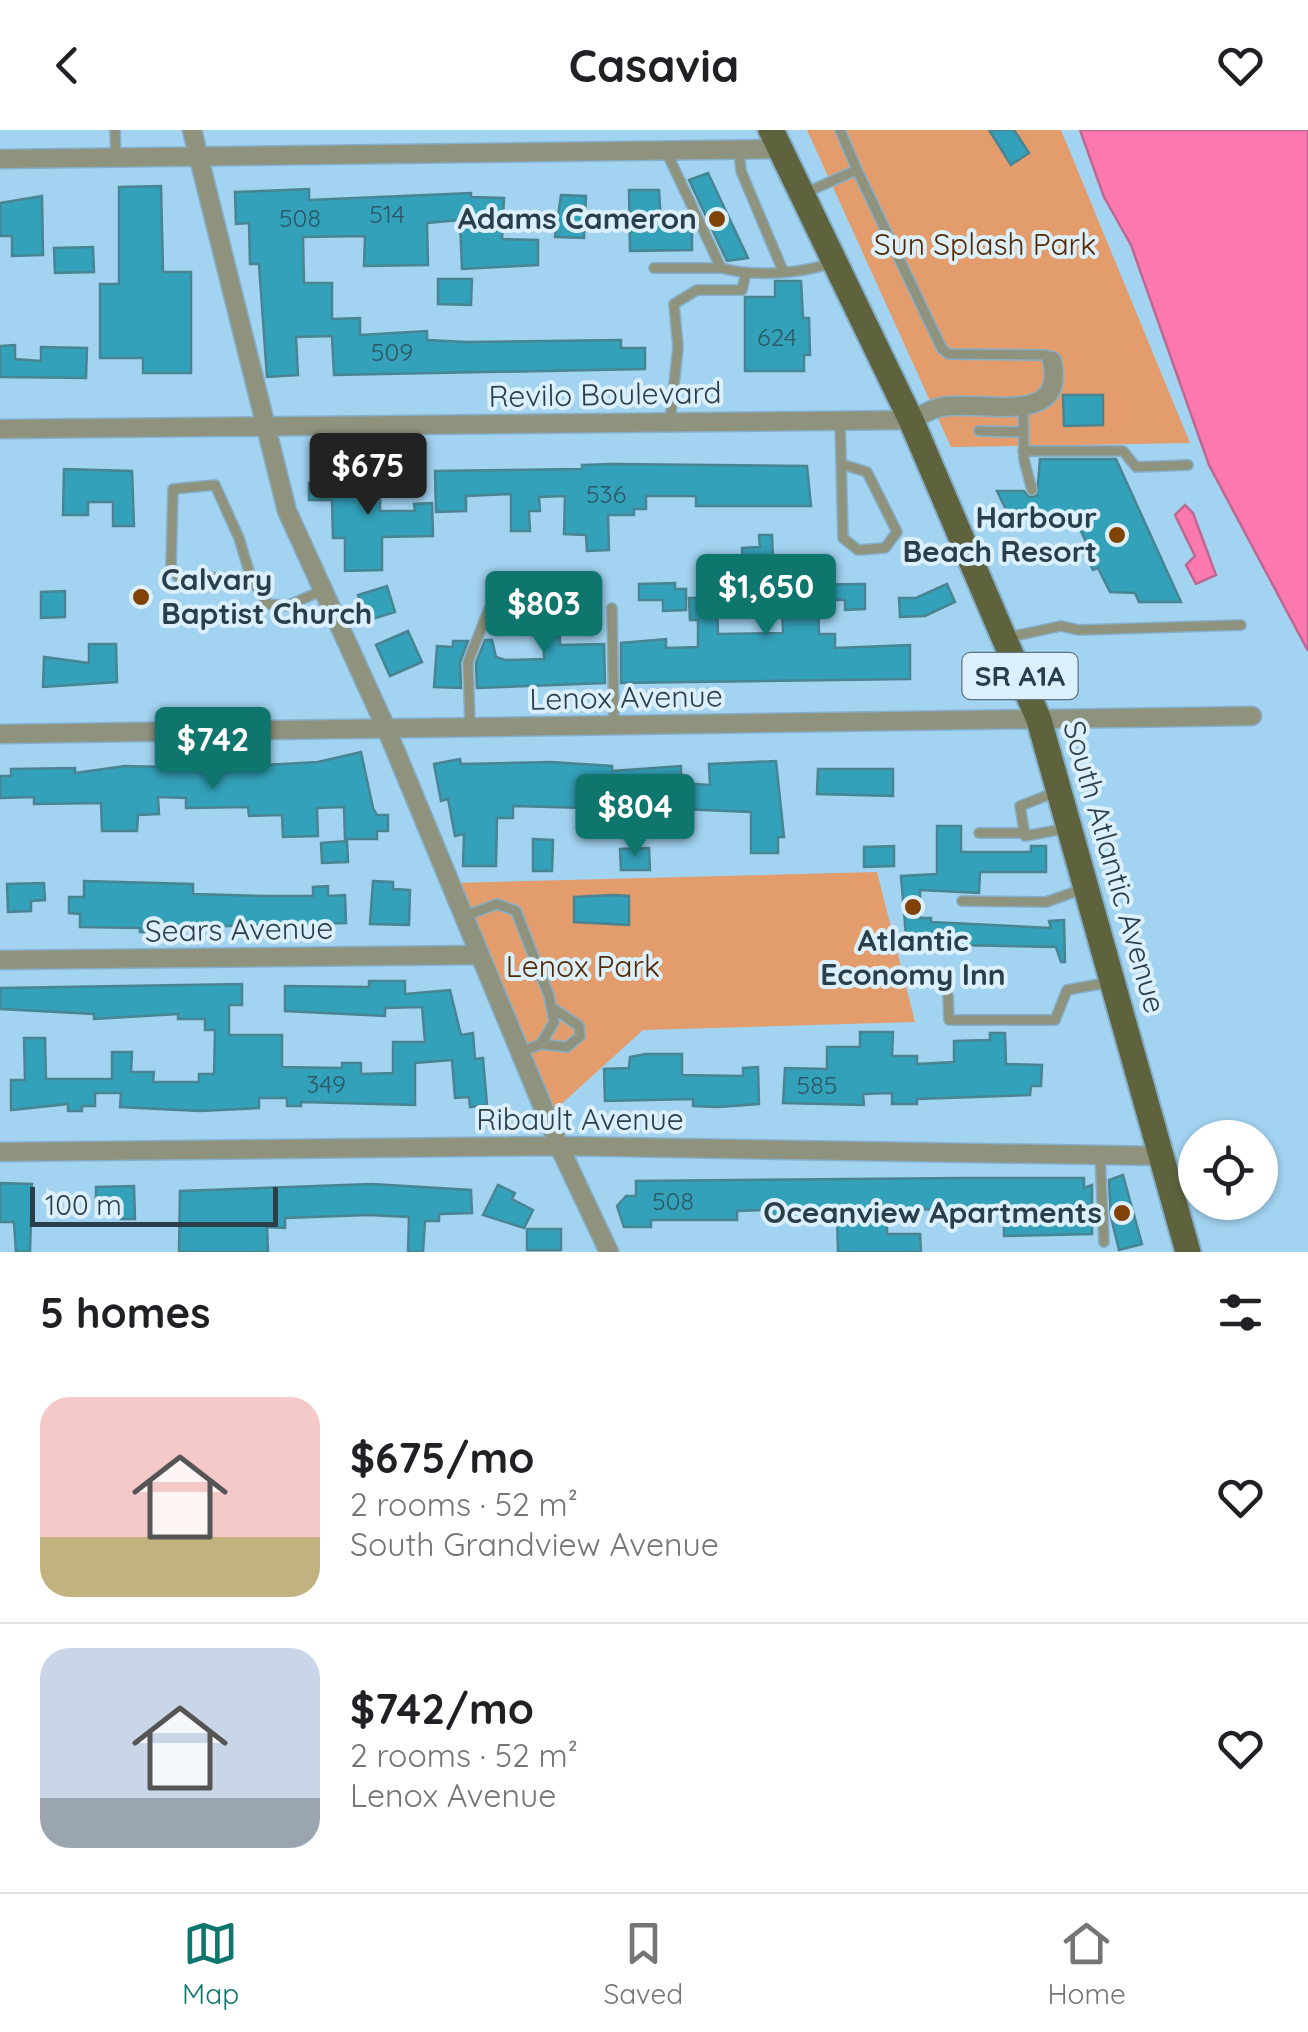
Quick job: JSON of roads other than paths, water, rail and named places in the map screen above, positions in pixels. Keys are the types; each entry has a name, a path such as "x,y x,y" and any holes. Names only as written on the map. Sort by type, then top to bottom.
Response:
{"main road":[{"name":"South Atlantic Avenue","path":"775,140 911,420 1039,720 1188,1252"}],"street":[{"path":"192,130 287,511 386,728 559,1146 609,1252"},
{"path":"0,159 739,150 775,140"},
{"path":"1023,406 1034,404 1052,391 1056,379 1052,361"},
{"name":"Revilo Boulevard","path":"0,429 911,420 940,407 1023,406"},
{"name":"Lenox Avenue","path":"0,734 1252,716"},
{"name":"Sears Avenue","path":"0,960 480,955"},
{"name":"Ribault Avenue","path":"0,1152 559,1146 1160,1156"}],"lane":[{"path":"114,130 116,158"},
{"path":"840,130 942,349 959,356 1046,355 1052,361"},
{"path":"666,150 720,268"},
{"path":"739,150 741,171 783,271"},
{"path":"801,195 856,170"},
{"path":"654,268 720,268 746,273 834,262"},
{"path":"670,422 678,348 674,304 697,290 742,290 746,273"},
{"path":"1023,406 1024,451 1032,490"},
{"path":"840,420 841,464 843,538 858,550 884,548 897,532 867,472 841,464"},
{"path":"979,431 1023,432"},
{"path":"1024,451 1123,451 1136,467 1188,465"},
{"path":"251,578 178,577 171,565 172,489 214,485 239,538 251,578 268,604 286,606 322,590"},
{"path":"612,608 614,726"},
{"path":"470,727 468,662 490,610"},
{"path":"1004,638 1061,626 1079,630 1240,626"},
{"path":"1024,833 1020,806 1059,791"},
{"path":"979,833 1024,833 1032,837 1069,828"},
{"path":"962,901 1046,902 1086,888"},
{"path":"464,916 497,904 516,911 554,1009 549,1036 541,1044 520,1052"},
{"path":"948,996 948,1020 1054,1020 1067,990 1112,982"},
{"path":"541,1044 568,1048 580,1036 578,1026 554,1009"},
{"path":"1100,1155 1104,1242"}],"place":[{"name":"Adams Cameron","path":"717,219"},
{"name":"Harbour Beach Resort","path":"1117,535"},
{"name":"Calvary Baptist Church","path":"141,597"},
{"name":"Atlantic Economy Inn","path":"913,907"},
{"name":"Oceanview Apartments","path":"1122,1213"}],"park label":[{"name":"Sun Splash Park","path":"985,245"},
{"name":"Lenox Park","path":"583,967"}]}
